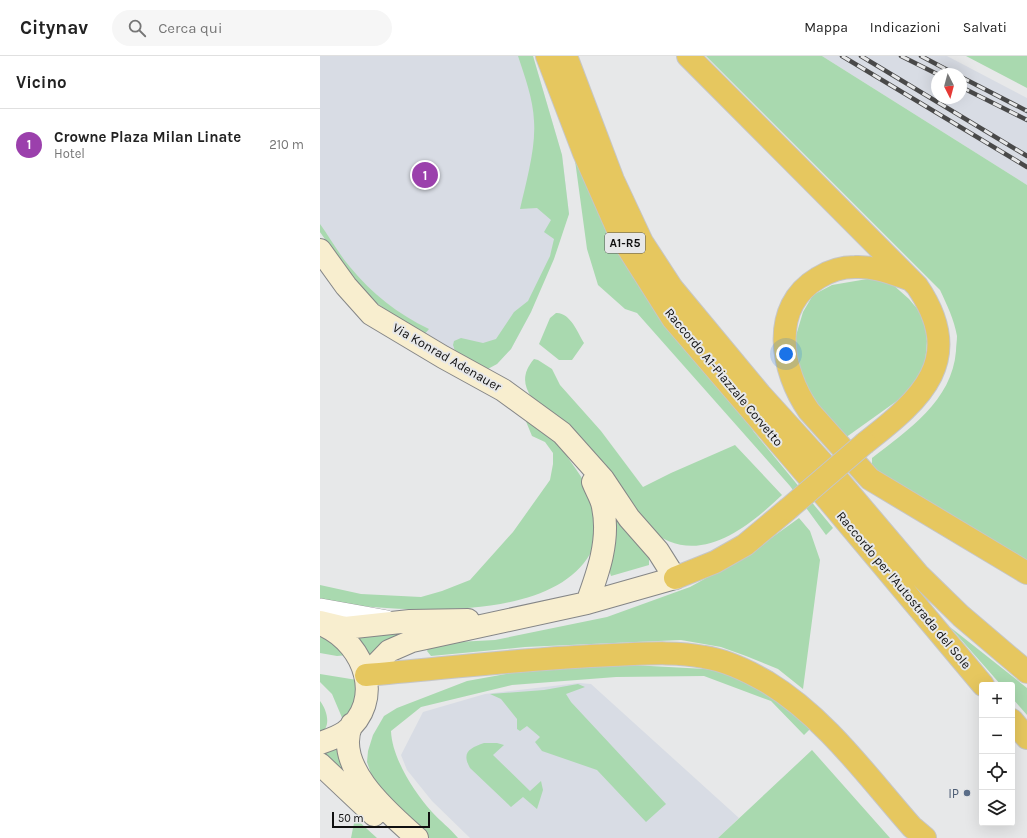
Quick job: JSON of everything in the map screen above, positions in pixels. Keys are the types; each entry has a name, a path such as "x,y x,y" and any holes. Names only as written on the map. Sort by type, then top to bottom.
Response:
{"highway":[{"name":"Raccordo A1-Piazzale Corvetto","path":"547,56 584,153 621,237 673,319 832,488"},
{"name":"Raccordo A1-Piazzale Corvetto","path":"566,56 613,180 642,242 672,288 760,394 832,488"},
{"path":"675,578 715,562 745,544 864,443 897,418 922,392 936,365 939,342 932,312 917,286 688,56"},
{"path":"909,279 878,269 856,267 843,268 825,274 804,289 792,305 784,330 785,355 792,379 800,398 809,411 870,479 1027,573"},
{"name":"Raccordo per l'Autostrada del Sole","path":"832,488 961,616 1027,672"},
{"name":"Raccordo per l'Autostrada del Sole","path":"832,488 981,682"},
{"path":"366,675 588,656 663,654 705,657 746,671 788,697 833,736 912,827 925,838"},
{"path":"1015,724 1027,738"}],"street":[{"name":"Via Konrad Adenauer","path":"320,250 346,286 371,314 443,357 503,390 562,433 603,479 629,518 658,551 675,578"},
{"name":"Via Konrad Adenauer","path":"582,457 603,506 605,526 600,567 587,603"},
{"path":"366,675 390,651 412,642 587,603 675,578"},
{"path":"320,606 410,621"},
{"path":"323,625 344,628 410,621 533,616"},
{"path":"323,625 343,638 356,652 366,675 365,700 361,710 352,724 348,737 351,755 363,784 373,796 417,838"},
{"path":"320,743 339,735 352,724"},
{"path":"323,769 399,838"}],"shaded area":[{"path":"320,56 533,56 562,155 569,214 550,256 531,312 511,349 497,364 478,369 371,299 320,232"},
{"path":"822,56 947,56 1027,98 1027,185"},
{"path":"579,683 591,684 739,818 718,838 470,838 432,801 407,770 401,755 423,712 485,694"}],"green space":[{"path":"518,56 533,56 562,155 569,214 554,259 531,312 511,349 497,364 486,370 456,354 453,345 454,341 461,338 483,343 496,339 514,312 528,301 550,256 554,239 544,232 551,220 537,208 520,209 530,165 534,142 534,131 530,96"},
{"path":"706,56 822,56 1027,185 1027,563 872,470 872,458 926,413 946,385 953,369 957,338 950,312 940,290"},
{"path":"966,56 1027,56 1027,88"},
{"path":"574,153 754,432 833,528 826,535 790,486 637,313 625,309 598,285 587,249"},
{"path":"320,224 346,262 358,277 376,295 396,310 429,329 423,336 371,299 352,278 320,232"},
{"path":"873,278 891,283 909,299 924,317 927,341 925,364 917,381 901,398 845,438 832,426 799,374 795,339 803,312 813,295 832,285"},
{"path":"556,313 569,319 584,343 572,360 559,360 539,344 550,318"},
{"path":"534,359 552,369 560,385 601,431 643,487 735,445 782,495 752,521 735,532 718,540 700,545 682,545 664,539 641,521 582,438 568,425 532,398 525,383 525,378 530,364"},
{"path":"525,419 561,447 588,488 595,504 597,522 592,549 590,554 569,577 540,593 505,603 466,608 425,610 350,605 320,601 320,585 361,594 421,597 442,591 470,580 513,532 550,480 553,464 553,453 545,442 532,436"},
{"path":"612,505 649,557 649,565 611,576 608,567"},
{"path":"799,518 810,531 820,560 803,689 778,669 746,656 721,647 681,640 525,647 431,656 427,651 429,647 457,642 495,640 607,617 690,587 748,555"},
{"path":"950,627 1027,688 1027,715 1015,701 1015,682 998,682"},
{"path":"411,628 369,656 356,638 367,631"},
{"path":"320,632 348,655 337,656 320,653"},
{"path":"631,665 706,669 732,674 776,696 811,728 804,735 771,701 704,676 616,677 512,685 421,707 391,731 395,752 411,785 432,812 458,838 429,838 396,809 373,780 367,762 368,751 373,735 384,716 397,708 467,681 533,669"},
{"path":"320,674 357,680 354,702 347,716 343,720 332,694 320,682"},
{"path":"578,684 585,687 566,694 571,702 666,804 646,822 597,770 542,751 535,742 540,737 527,726 520,731 517,729 517,719 501,699 490,694 544,690"},
{"path":"320,701 325,709 327,723 324,731 320,734"},
{"path":"484,743 497,743 504,745 493,755 530,791 541,781 543,790 537,809 523,797 511,807 470,768 466,758 468,751"},
{"path":"337,745 350,780 322,755 322,751"},
{"path":"812,750 890,838 718,838"},
{"path":"355,818 377,838 351,838"}],"railway":[{"path":"842,56 1027,167"},
{"path":"861,56 1027,156"},
{"path":"901,56 931,71"},
{"path":"921,56 944,68"},
{"path":"967,80 1027,111"},
{"path":"967,90 1027,120"}],"place":[{"name":"Crowne Plaza Milan Linate","path":"425,175"},
{"name":"IP","path":"967,793"}]}
